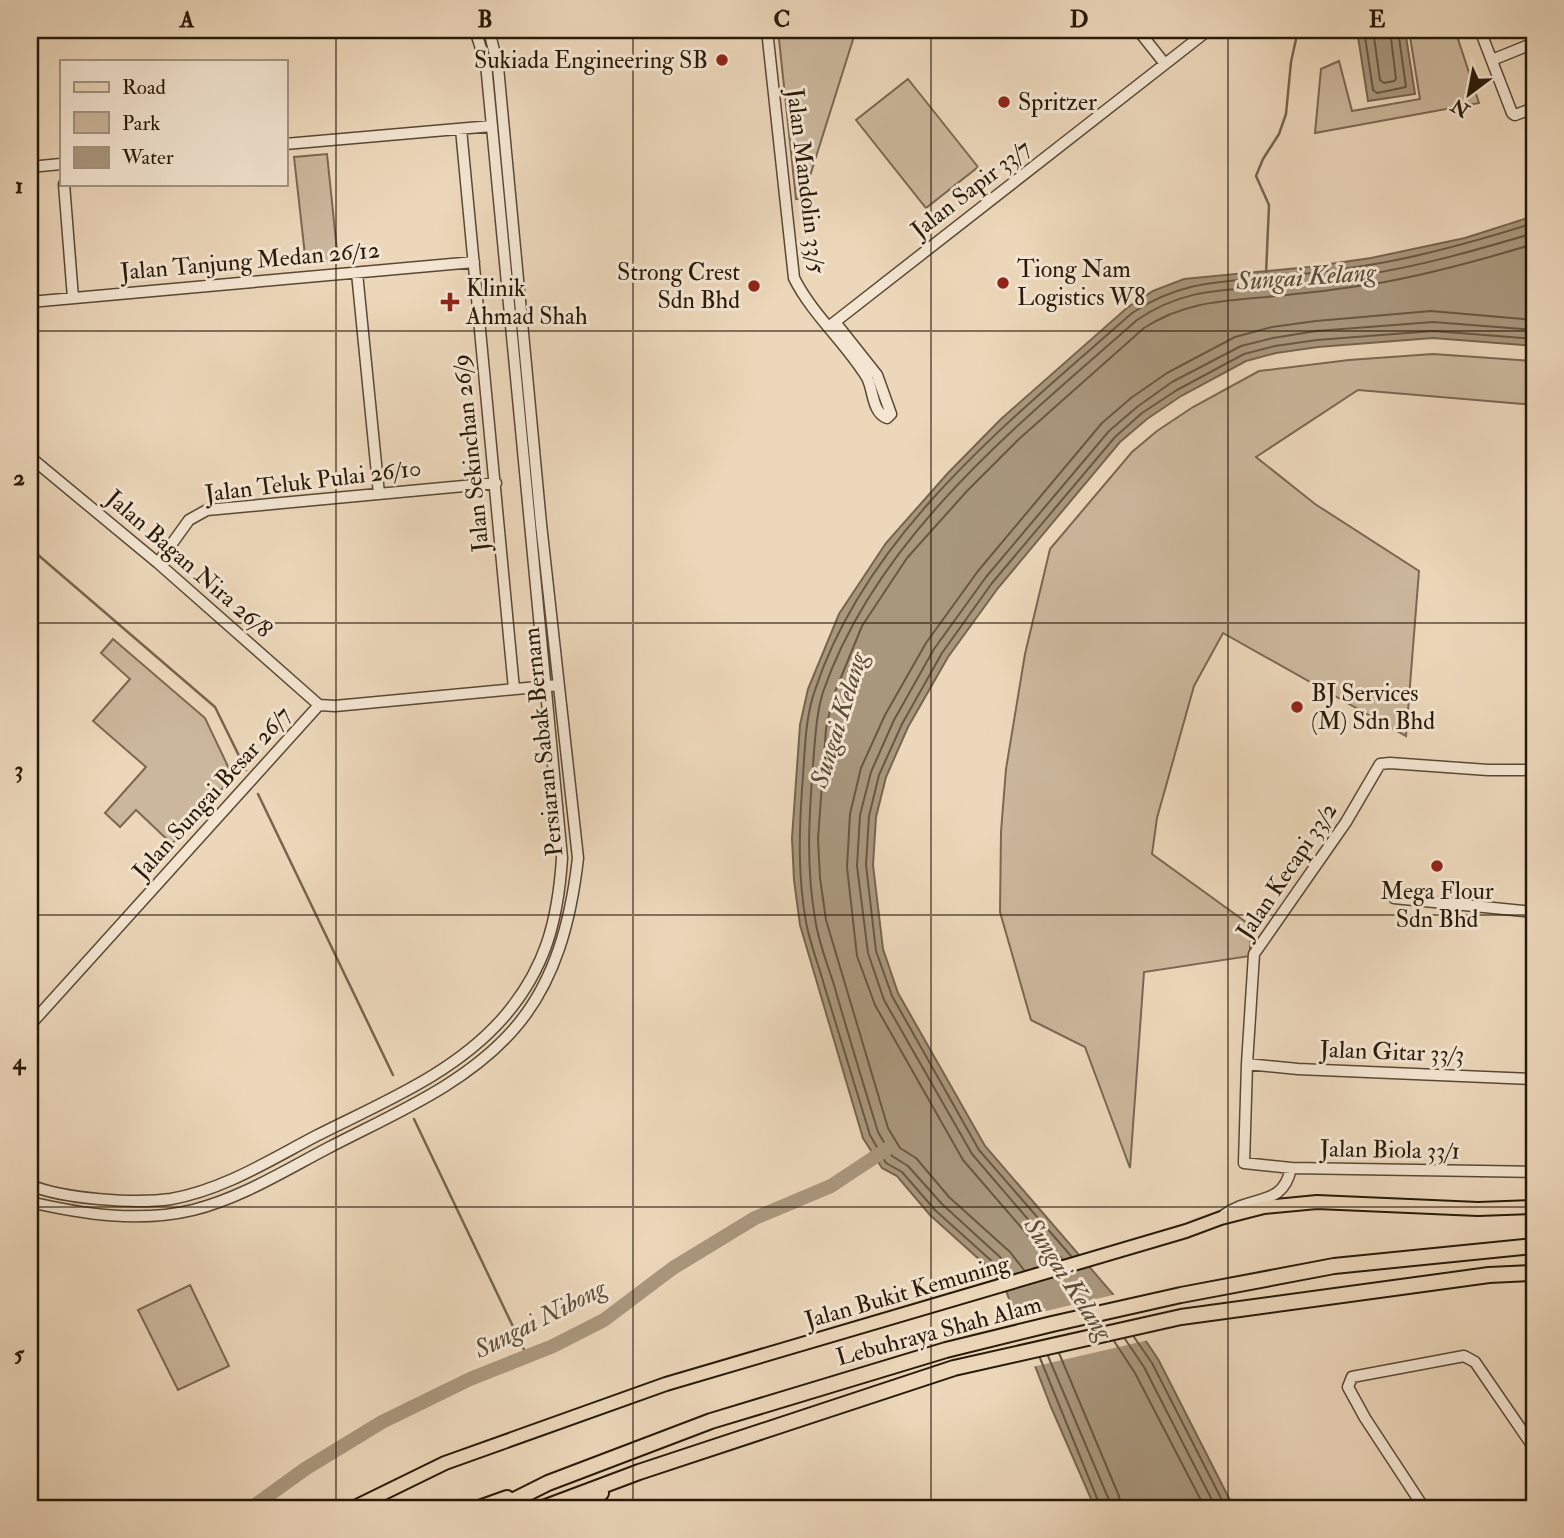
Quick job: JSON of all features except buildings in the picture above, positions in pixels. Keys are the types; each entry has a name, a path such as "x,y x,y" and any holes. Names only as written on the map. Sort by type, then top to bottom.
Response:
{"highway":[{"name":"Lebuhraya Shah Alam","path":"498,1508 548,1483 711,1421 946,1350 1181,1295 1334,1266 1534,1246"},
{"name":"Lebuhraya Shah Alam","path":"543,1508 639,1472 954,1368 1181,1317 1489,1275 1534,1273"},
{"path":"574,1508 639,1472"},
{"path":"479,1508 548,1483"}],"main road":[{"name":"Jalan Bukit Kemuning","path":"353,1508 445,1463 666,1384 927,1309 1264,1207 1317,1202 1478,1209 1534,1207"}],"street":[{"name":"Persiaran Sabak Bernam","path":"30,1185 95,1198 148,1200 172,1198 225,1184 444,1068 471,1049 503,1018 527,985 546,950 559,899 562,858 486,64 475,30"},
{"name":"Persiaran Sabak Bernam","path":"30,1202 95,1215 165,1214 193,1210 244,1192 453,1082 489,1054 515,1028 540,993 558,954 573,902 578,858 558,685 498,68 489,30"},
{"name":"Jalan Mandolin 33/5","path":"767,30 794,278 804,297 831,325"},
{"path":"1138,30 1165,64"},
{"path":"1480,30 1512,113 1515,116 1534,108"},
{"name":"Jalan Sapir 33/7","path":"831,325 1206,32"},
{"path":"1492,60 1534,43"},
{"path":"287,144 492,126"},
{"name":"Jalan Sekinchan 26/9","path":"461,129 514,690"},
{"path":"30,167 60,164"},
{"path":"64,186 73,298"},
{"name":"Jalan Tanjung Medan 26/12","path":"30,302 474,262"},
{"path":"357,273 379,494"},
{"path":"831,325 877,375 891,414 887,418 880,414 867,378 831,325"},
{"name":"Jalan Bagan Nira 26/8","path":"30,457 158,563 319,705"},
{"name":"Jalan Teluk Pulai 26/10","path":"158,563 189,520 207,510 496,483"},
{"name":"Jalan Sungai Besar 26/7","path":"30,1025 319,705 335,706 558,685"},
{"name":"Jalan Kecapi 33/2","path":"1244,1163 1254,954 1346,822 1380,764 1534,770"},
{"path":"1394,898 1534,912"},
{"name":"Jalan Gitar 33/3","path":"1247,1064 1298,1069 1534,1079"},
{"name":"Jalan Biola 33/1","path":"1244,1163 1291,1168 1534,1172"},
{"path":"1221,1218 1237,1206 1282,1191 1288,1182 1291,1168"},
{"path":"95,1198 95,1215"},
{"path":"1424,1508 1353,1397 1348,1387 1352,1377 1464,1356 1475,1362 1534,1448"}],"green space":[{"path":"778,30 856,30 803,198 796,199"},
{"path":"1409,30 1455,30 1479,103 1315,133 1321,69 1339,61 1352,111 1420,99"},
{"path":"908,79 978,167 926,208 856,120"},
{"path":"327,154 338,260 306,264 294,157"},
{"path":"1433,354 1534,361 1534,405 1358,390 1256,457 1315,504 1419,571 1406,736 1223,633 1194,686 1157,818 1152,854 1250,925 1250,956 1144,972 1130,1168 1085,1047 1031,1020 1000,912 1001,832 1006,769 1025,654 1050,549 1132,452 1193,407 1259,371 1349,360"},
{"path":"113,639 205,718 233,777 172,844 136,810 120,827 105,813 146,767 93,721 130,679 101,653"},
{"path":"190,1285 229,1366 178,1390 138,1310"}],"water":[{"path":"1357,30 1405,30 1415,94 1368,101"},
{"name":"Sungai Kelang","path":"1534,216 1534,346 1433,338 1276,353 1246,361 1181,396 1147,419 1120,442 998,588 948,657 908,727 886,777 876,817 873,865 883,949 898,993 985,1146 1118,1300 1158,1359 1234,1508 1095,1508 1051,1407 1006,1291 991,1270 930,1215 897,1176 882,1168 863,1138 800,925 794,880 792,838 800,725 808,689 839,614 886,543 948,473 1001,419 1128,307 1153,291 1184,279 1371,258 1465,238"}],"pier":[{"path":"1117,1294 1149,1340 1032,1367 1013,1319"}],"waterway":[{"name":"Sungai Kelang","path":"1266,274 1269,205 1256,176 1279,134 1286,114 1291,62 1298,30"},
{"path":"30,548 215,707 246,770"},
{"path":"258,794 393,1075"},
{"path":"414,1119 527,1356"},
{"name":"Sungai Nibong","path":"251,1508 305,1469 382,1422 470,1379 553,1346 604,1320 673,1268 755,1218 831,1186 890,1147"}],"place":[{"name":"Sukiada Engineering SB","path":"722,60"},
{"name":"Spritzer","path":"1004,102"},
{"name":"Tiong Nam Logistics W8","path":"1003,283"},
{"name":"Strong Crest Sdn Bhd","path":"754,286"},
{"name":"Klinik Ahmad Shah","path":"450,302"},
{"name":"BJ Services (M) Sdn Bhd","path":"1297,707"},
{"name":"Mega Flour Sdn Bhd","path":"1437,866"}]}
